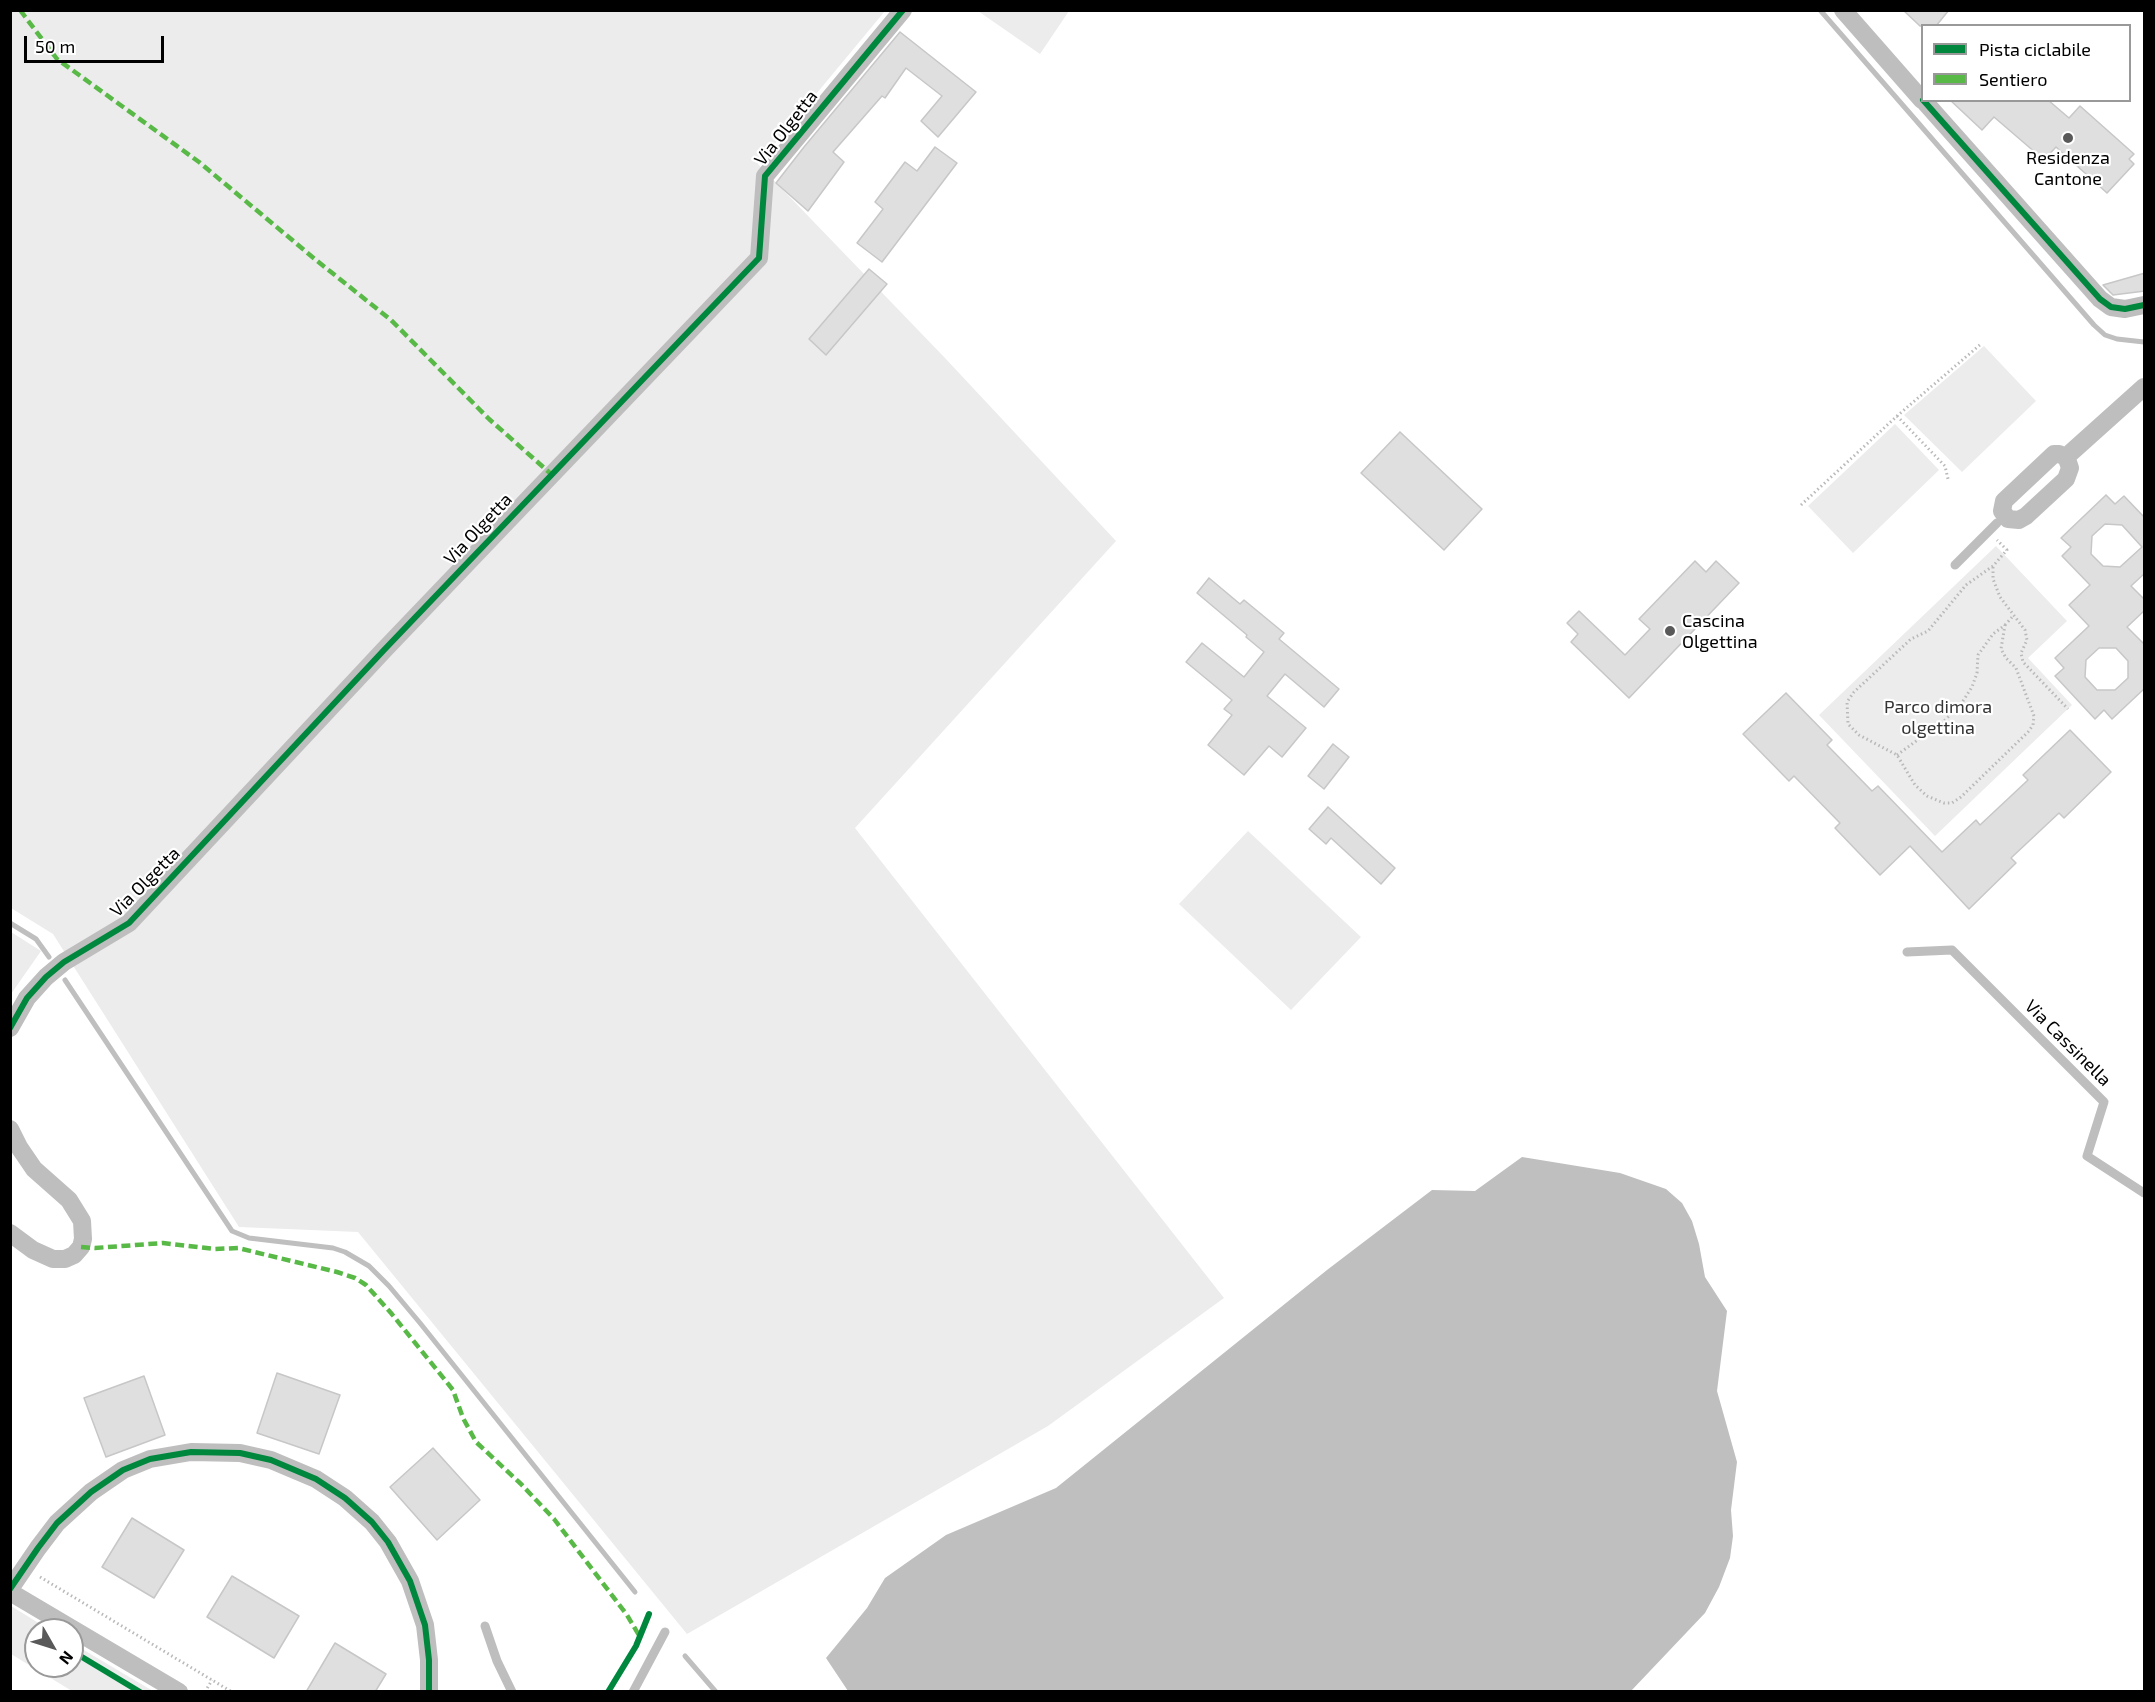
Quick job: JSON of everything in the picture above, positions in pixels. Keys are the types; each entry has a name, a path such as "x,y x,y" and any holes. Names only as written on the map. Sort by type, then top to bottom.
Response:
{"street":[{"name":"Via Olgetta","path":"10,1028 27,998 46,977 64,962 129,923 392,641 759,258 765,176 903,10"},
{"path":"1843,10 1921,98"},
{"path":"1925,102 2100,299 2111,307 2125,309 2145,305"},
{"path":"2066,457 2145,387"},
{"path":"10,1129 34,1169 69,1200 82,1221 83,1239 81,1247 74,1255 65,1259 53,1259 33,1250 10,1233"},
{"path":"179,1692 10,1591 50,1532 77,1504 106,1480 138,1463 170,1455 214,1451 240,1453 280,1462 316,1479 345,1498 372,1522 394,1552 414,1590 425,1625 429,1660 429,1692"}],"lane":[{"path":"1954,565 1997,523"},
{"name":"Via Cassinella","path":"1908,952 1952,950 2104,1102 2087,1156 2145,1193"},
{"path":"485,1626 496,1661 512,1692"},
{"path":"633,1692 665,1632"}],"path":[{"path":"1801,506 1897,416 1981,344"},
{"path":"1897,416 1945,466 1948,479"},
{"path":"2003,554 1993,566 1966,585 1928,631 1911,639 1854,692 1847,702 1848,724 1859,735 1897,755 1915,785 1927,796 1944,803 1952,803 1961,797 2033,725 2034,717 2016,668 2001,649 2005,626"},
{"path":"1993,566 1993,579 2000,597 2025,630 2027,640 2021,653 2023,662 2067,710"},
{"path":"1897,755 1946,720 1961,704 1972,687 1977,673 1978,655 1993,634 2005,626 2013,616"},
{"path":"24,1568 232,1692"},
{"path":"205,1692 212,1680"}],"green space":[{"path":"10,11 885,11 758,164 945,358 1116,541 855,828 1224,1298 1048,1426 687,1634 358,1232 239,1227 53,934 11,908"},
{"path":"978,11 1069,11 1040,54"},
{"path":"1984,346 2036,401 1962,472 1904,415"},
{"path":"1895,424 1939,470 1853,553 1808,506"},
{"name":"Parco dimora olgettina","path":"1996,546 2067,621 2028,658 2072,705 1935,836 1819,715"},
{"path":"1248,831 1361,937 1291,1010 1179,904"},
{"path":"11,932 41,951 11,994"},
{"path":"11,1606 30,1618 24,1618 24,1662 11,1654"},
{"path":"84,1650 153,1691 72,1691 51,1678 84,1678"}],"shaded area":[{"path":"1522,1157 1620,1173 1666,1189 1682,1203 1692,1221 1705,1277 1727,1311 1717,1391 1737,1462 1731,1510 1733,1536 1730,1558 1719,1587 1705,1613 1631,1691 848,1691 826,1658 867,1608 885,1578 946,1535 1056,1488 1327,1270 1432,1190 1475,1191"}],"building":[{"path":"1903,10 1949,10 1938,24 1921,24 1920,26"},
{"path":"900,32 976,92 938,137 921,121 942,96 906,68 885,98 882,96 833,152 844,162 808,211 776,183"},
{"name":"Residenza Cantone","path":"1952,102 2050,102 2069,118 2080,106 2134,154 2129,159 2134,164 2107,193 2056,147 2044,160 1994,117 1982,130"},
{"path":"935,147 957,163 882,262 857,243 883,209 875,202 905,162 917,171"},
{"path":"869,269 887,284 826,355 809,339"},
{"path":"2145,273 2145,291 2113,295 2103,285"},
{"path":"1400,432 1482,509 1444,550 1361,473"},
{"path":"2106,495 2115,504 2124,496 2145,518 2145,573 2131,586 2145,600 2145,610 2127,627 2145,645 2145,688 2112,719 2104,710 2095,719 2055,676 2064,668 2055,658 2089,626 2069,605 2090,585 2062,556 2071,547 2061,538","holes":["2105,524 2122,525 2142,547 2120,567 2103,566 2091,554 2092,536","2099,648 2116,648 2128,661 2128,678 2115,690 2097,690 2085,677 2086,660"]},
{"name":"Cascina Olgettina","path":"1695,561 1706,572 1716,561 1739,583 1629,698 1571,642 1578,634 1567,623 1579,611 1625,655 1650,629 1639,619"},
{"path":"1209,578 1240,604 1244,600 1284,633 1279,639 1339,689 1324,707 1285,674 1267,696 1306,728 1282,757 1269,746 1244,775 1208,745 1232,715 1224,709 1232,700 1186,662 1202,643 1244,677 1264,652 1197,593"},
{"path":"1786,693 1832,740 1827,745 1872,791 1878,786 1942,852 1976,820 1980,825 2028,780 2023,775 2070,730 2111,772 2064,818 2059,813 2011,858 2016,863 1969,909 1910,846 1880,875 1835,828 1840,823 1794,776 1789,781 1743,734"},
{"path":"1333,744 1349,757 1324,789 1308,776"},
{"path":"1328,807 1395,868 1381,884 1331,838 1326,844 1309,829"},
{"path":"277,1373 340,1395 319,1454 257,1433"},
{"path":"144,1376 165,1435 106,1457 84,1398"},
{"path":"433,1448 480,1500 437,1540 390,1487"},
{"path":"132,1518 184,1550 154,1598 102,1567"},
{"path":"232,1576 299,1616 274,1658 207,1617"},
{"path":"335,1643 386,1674 375,1692 306,1692"}],"waterway":[{"path":"1820,10 2094,325 2105,335 2117,339 2144,342"},
{"path":"10,923 36,939 49,957"},
{"path":"65,980 232,1231 249,1238 333,1248 369,1266 420,1323 635,1592"},
{"path":"685,1656 716,1692"}],"marked path":[{"path":"20,10 57,59 199,162 391,320 489,419 551,474"},
{"path":"81,1247 163,1243 215,1249 238,1248 337,1272 355,1278 366,1285 453,1390 463,1418 476,1442 554,1519 627,1615 640,1637"}],"cycle path":[{"path":"10,1028 27,998 46,977 64,962 129,923 384,650 759,258 765,176 903,10"},
{"path":"1925,102 2100,299 2111,307 2125,309 2144,305"},
{"path":"10,1589 57,1523 91,1492 123,1470 150,1459 191,1452 240,1453 271,1460 316,1479 345,1498 372,1522 388,1542 410,1581 425,1625 429,1660 429,1692"},
{"path":"608,1692 636,1646 649,1614"},
{"path":"84,1658 140,1692"}],"place":[{"name":"Residenza Cantone","path":"2068,138"},
{"name":"Cascina Olgettina","path":"1670,631"}]}
